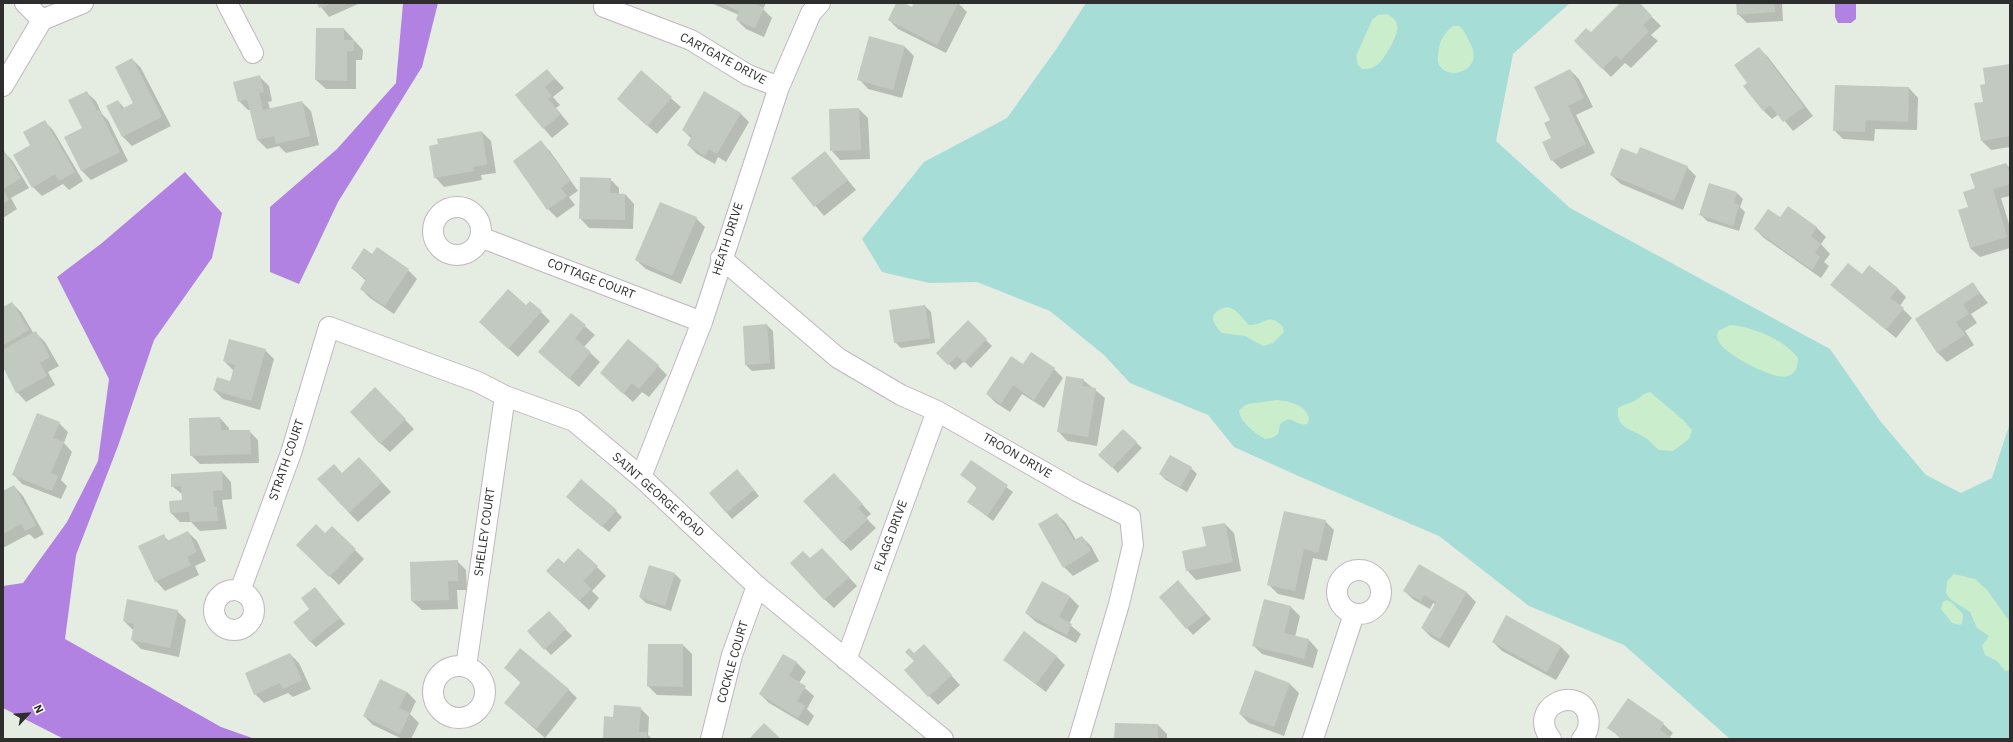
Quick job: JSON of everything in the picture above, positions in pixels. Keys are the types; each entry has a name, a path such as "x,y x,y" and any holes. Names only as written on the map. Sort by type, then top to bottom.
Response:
{"street":[{"path":"25,3 42,20"},
{"path":"3,86 42,20 84,3"},
{"path":"227,3 253,54"},
{"name":"CARTGATE DRIVE","path":"606,3 604,7 691,40 748,74 779,88"},
{"name":"HEATH DRIVE","path":"641,477 702,322 721,258 779,88 811,13 820,3"},
{"name":"COTTAGE COURT","path":"480,237 702,322"},
{"name":"TROON DRIVE","path":"721,258 838,358 901,395 937,411 1077,491 1130,518 1133,545 1128,567 1119,604 1079,739"},
{"name":"SAINT GEORGE ROAD","path":"329,327 478,382 505,396 574,421 641,477 757,586 943,739"},
{"name":"STRATH COURT","path":"240,590 291,453 329,327"},
{"name":"SHELLEY COURT","path":"466,667 505,396"},
{"name":"FLAGG DRIVE","path":"846,660 937,411"},
{"name":"COCKLE COURT","path":"711,739 732,655 757,586"},
{"path":"1313,739 1354,614"},
{"path":"1551,739 1546,732 1544,723 1545,714 1554,704 1566,700 1575,701 1583,706 1588,714 1590,722 1588,731 1582,739"}],"shaded area":[{"path":"403,3 438,3 422,67 338,202 299,284 270,272 270,207 337,149 396,83"},
{"path":"1086,3 1570,3 1513,54 1496,141 1570,208 1830,349 1881,422 1926,475 1961,493 1992,478 2010,423 2010,739 1730,739 1624,645 1529,606 1439,536 1234,447 1208,415 1130,383 1104,355 1050,311 977,282 929,283 882,272 862,239 924,162 1007,118 1057,48"},
{"path":"1835,3 1856,3 1856,19 1851,23 1838,23 1835,17"},
{"path":"185,172 222,213 212,258 154,340 118,446 76,555 65,639 221,727 255,739 64,739 3,708 3,586 23,583 67,522 98,461 109,379 57,277 102,243"}],"sand":[{"path":"1386,14 1396,21 1397,29 1394,40 1377,65 1368,69 1362,69 1358,65 1356,56 1372,20 1378,15"},
{"path":"1453,26 1459,26 1463,30 1474,53 1472,62 1467,68 1460,72 1452,73 1444,70 1439,64 1438,55 1439,46 1442,39"},
{"path":"1227,307 1235,310 1249,325 1254,325 1266,320 1273,320 1278,322 1283,327 1284,332 1273,343 1263,346 1245,336 1222,333 1215,325 1213,317 1217,311"},
{"path":"1730,325 1758,331 1777,340 1793,352 1798,358 1795,371 1788,376 1781,377 1773,375 1742,361 1733,355 1721,345 1717,335 1718,331"},
{"path":"1650,392 1683,420 1692,430 1689,439 1673,451 1659,450 1647,439 1626,428 1619,421 1618,408"},
{"path":"1278,400 1293,403 1302,407 1308,414 1309,419 1307,424 1299,424 1290,420 1284,421 1280,425 1278,434 1272,438 1265,439 1245,423 1239,410 1247,404"},
{"path":"1954,574 1975,579 1987,590 2010,622 2010,670 2005,671 1997,661 1985,655 1982,646 1989,636 1977,628 1970,612 1950,599 1946,593 1947,581"},
{"path":"1946,600 1951,602 1963,614 1962,624 1959,625 1952,623 1941,609 1943,602"}],"building":[{"path":"317,3 332,3 319,8"},
{"path":"721,3 753,3 764,8 755,28 736,20 739,11"},
{"path":"896,3 904,3 912,7 914,3 958,3 937,45 888,20"},
{"path":"1620,3 1640,3 1652,16 1643,25 1649,31 1621,60 1616,55 1602,69 1574,41 1586,28 1591,32"},
{"path":"1736,3 1774,3 1775,12 1737,15"},
{"path":"316,28 344,28 344,40 354,40 354,51 347,51 347,81 315,80"},
{"path":"869,36 905,46 893,90 857,80"},
{"path":"1759,47 1804,107 1783,122 1770,105 1763,111 1743,86 1747,83 1734,65"},
{"path":"132,58 162,117 122,137 106,106 118,100 122,109 133,103 115,67"},
{"path":"2010,64 2010,136 1981,141 1974,103 1983,102 1980,85 1985,84 1983,68"},
{"path":"547,69 555,79 545,87 552,96 548,99 561,114 543,129 515,95"},
{"path":"1570,69 1584,98 1568,106 1586,144 1551,161 1542,142 1551,138 1544,123 1550,120 1534,87"},
{"path":"641,70 672,97 647,126 617,99"},
{"path":"260,75 264,92 259,93 263,110 302,101 310,136 276,144 274,136 257,140 247,99 238,102 233,82"},
{"path":"1835,85 1909,87 1908,122 1866,120 1865,132 1833,131"},
{"path":"87,91 97,111 99,110 120,152 81,171 64,137 82,128 68,100"},
{"path":"704,91 741,113 717,154 709,149 705,156 687,145 692,136 682,130"},
{"path":"859,108 861,150 830,151 829,109"},
{"path":"45,120 75,172 59,181 55,174 32,188 13,155 30,145 23,132"},
{"path":"482,131 487,164 473,167 474,171 434,178 429,146 438,144 437,139"},
{"path":"541,140 570,181 561,188 567,196 547,210 513,161"},
{"path":"1640,147 1688,166 1674,201 1610,175 1621,148 1637,154"},
{"path":"3,149 21,178 3,189"},
{"path":"825,151 848,180 814,207 791,178"},
{"path":"2006,163 2010,174 2010,184 1993,189 2007,237 1970,248 1958,210 1968,207 1963,192 1975,188 1970,174"},
{"path":"580,177 611,178 610,193 625,194 625,220 579,219"},
{"path":"1709,183 1737,192 1734,203 1739,205 1733,226 1699,215"},
{"path":"3,189 9,200 3,204"},
{"path":"660,202 697,217 672,276 635,260"},
{"path":"1788,206 1817,227 1811,236 1821,244 1815,253 1820,257 1812,270 1754,229 1768,209 1780,217"},
{"path":"377,247 409,269 385,306 360,289 366,279 351,268 364,248 372,254"},
{"path":"1848,263 1862,274 1869,265 1898,288 1890,298 1904,308 1886,330 1830,285"},
{"path":"1973,282 1980,293 1963,304 1969,314 1956,322 1965,335 1937,353 1915,319"},
{"path":"508,289 526,305 530,301 542,311 508,349 479,322"},
{"path":"12,302 29,330 3,345 3,307"},
{"path":"925,305 930,338 894,343 889,310"},
{"path":"571,313 586,325 575,338 591,352 569,379 538,352"},
{"path":"968,320 987,339 964,363 957,356 948,365 936,353"},
{"path":"767,324 770,363 745,365 743,326"},
{"path":"36,331 50,357 40,363 47,376 16,393 3,367 3,350"},
{"path":"229,339 266,349 251,401 213,390 217,377 230,381 235,365 223,361"},
{"path":"628,339 659,365 639,389 632,383 623,394 600,373"},
{"path":"1031,352 1055,368 1034,400 1013,385 1001,404 986,394 1011,356 1023,364"},
{"path":"1066,376 1084,379 1083,386 1096,388 1088,437 1057,432"},
{"path":"375,387 406,419 380,444 350,412"},
{"path":"37,413 60,422 53,438 64,442 51,473 58,476 52,491 12,475"},
{"path":"220,417 221,430 250,430 251,454 190,456 189,418"},
{"path":"1123,429 1137,442 1112,468 1098,455"},
{"path":"1170,455 1192,467 1180,487 1159,474"},
{"path":"359,457 382,482 349,513 317,479 334,464 342,473"},
{"path":"971,460 1008,485 987,516 967,502 977,487 960,475"},
{"path":"737,469 754,490 726,513 709,493"},
{"path":"222,471 223,490 213,491 214,507 217,507 218,521 190,522 189,512 170,513 169,501 182,500 181,486 171,487 171,474"},
{"path":"834,473 863,504 858,508 868,519 842,543 803,501"},
{"path":"581,479 617,510 602,527 566,497"},
{"path":"14,485 36,525 25,531 21,524 3,534 3,491"},
{"path":"1284,511 1326,520 1318,553 1304,549 1295,591 1267,585"},
{"path":"1057,513 1074,540 1082,536 1091,551 1063,568 1038,524"},
{"path":"1225,523 1233,562 1186,571 1182,551 1206,546 1202,527"},
{"path":"316,524 325,533 332,526 356,549 329,577 296,545"},
{"path":"188,531 197,552 187,557 191,565 155,582 138,546 164,534 167,541"},
{"path":"578,548 598,566 583,581 591,589 579,601 546,571 558,558 564,563"},
{"path":"822,548 849,577 824,600 790,563 803,551 810,558"},
{"path":"458,560 458,581 448,581 449,600 411,601 410,562"},
{"path":"1419,564 1467,592 1440,639 1421,628 1436,602 1424,595 1421,601 1403,591"},
{"path":"649,565 675,573 665,606 639,597"},
{"path":"1178,580 1206,613 1186,629 1159,597"},
{"path":"1042,581 1070,596 1059,617 1072,624 1067,635 1025,613"},
{"path":"315,587 340,618 310,642 293,622 309,609 301,598"},
{"path":"127,599 178,610 170,648 131,640 134,624 123,621"},
{"path":"1264,599 1291,606 1284,633 1309,639 1304,659 1252,646"},
{"path":"549,611 566,629 544,650 527,631"},
{"path":"1506,615 1561,646 1547,672 1492,642"},
{"path":"1024,631 1057,656 1036,684 1003,660"},
{"path":"648,644 683,644 683,687 647,686"},
{"path":"924,644 952,675 928,697 904,670 914,661 905,652 909,648 914,653"},
{"path":"520,648 569,689 536,729 504,703 521,682 504,668"},
{"path":"290,653 302,680 283,689 280,683 254,695 245,673"},
{"path":"783,654 797,662 789,676 806,686 797,701 805,706 798,718 759,694"},
{"path":"1255,670 1290,683 1274,727 1239,714"},
{"path":"380,679 407,692 399,708 410,713 400,734 363,716"},
{"path":"1628,698 1664,723 1660,730 1673,739 1623,739 1607,728"},
{"path":"614,705 641,707 639,732 647,732 647,739 603,739 604,716 613,717"},
{"path":"764,723 781,739 749,739"},
{"path":"1115,723 1158,724 1158,739 1114,739"}]}
